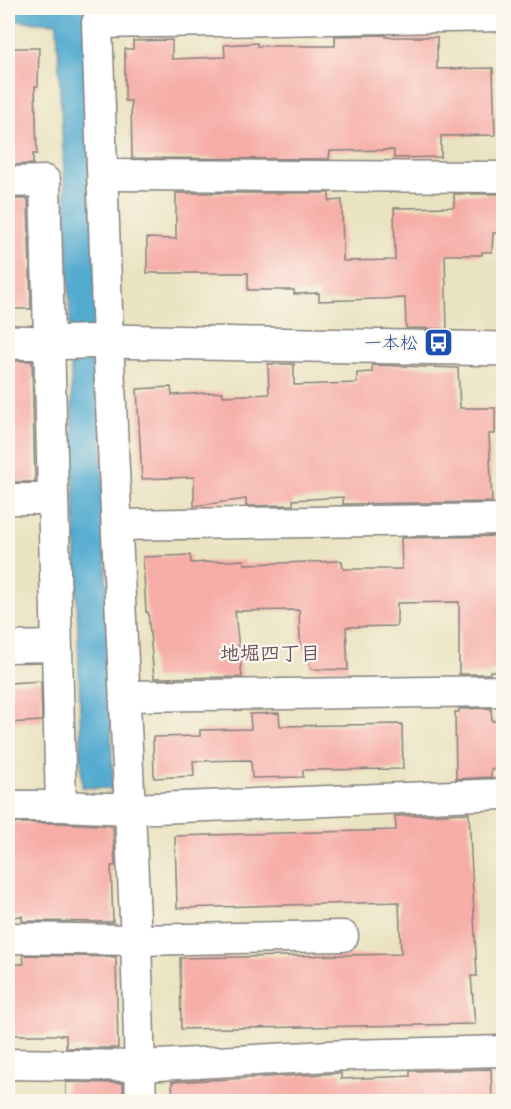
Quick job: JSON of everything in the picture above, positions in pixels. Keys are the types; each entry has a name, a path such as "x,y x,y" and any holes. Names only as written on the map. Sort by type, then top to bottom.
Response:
{"street":[{"path":"141,1101 136,940 108,341 98,23 504,16"},
{"path":"103,175 504,177"},
{"path":"8,182 45,181 61,806"},
{"path":"8,342 108,341 504,349"},
{"path":"8,500 53,499"},
{"path":"117,525 504,519"},
{"path":"8,647 57,646"},
{"path":"125,696 504,691"},
{"path":"8,806 130,810 504,794"},
{"path":"8,938 136,940 343,936"},
{"path":"8,1064 140,1066 337,1056 504,1051"}],"water":[{"path":"8,8 459,8 88,21 113,789 82,787 68,257 57,23 8,20"}],"building":[{"path":"386,35 386,37 437,37 437,69 493,68 495,135 441,136 441,157 394,158 394,150 330,151 329,159 132,158 131,101 125,101 125,49 133,49 133,41 172,40 172,59 225,57 224,45 257,43 257,46 335,46 335,36"},
{"path":"8,48 39,48 38,86 35,86 37,154 33,154 33,164 8,165"},
{"path":"176,193 329,193 329,201 342,200 343,261 395,260 394,208 454,207 454,194 501,194 501,233 493,233 492,252 482,252 482,255 445,255 447,329 406,328 405,298 319,301 319,293 294,294 294,290 248,290 248,273 147,273 147,238 176,239"},
{"path":"8,199 28,199 31,309 8,309"},
{"path":"8,361 32,361 35,482 8,482"},
{"path":"268,364 294,364 294,385 357,383 357,373 372,372 372,365 458,368 460,408 495,408 495,434 489,434 492,502 343,504 343,497 293,500 293,505 246,506 246,499 194,506 194,477 142,479 137,389 171,387 172,395 223,392 223,396 269,394"},
{"path":"503,536 504,671 490,671 490,674 459,674 459,602 397,603 397,626 346,627 348,670 311,669 300,640 299,610 235,611 242,677 154,678 148,612 146,612 143,557 190,555 191,563 244,560 244,564 342,561 343,569 402,569 401,538"},
{"path":"41,681 42,721 8,723 8,683"},
{"path":"491,708 492,721 504,721 504,769 491,769 491,777 456,779 455,712 459,712 459,709"},
{"path":"279,713 280,726 402,724 403,769 303,770 303,777 252,778 251,760 193,761 194,776 154,778 153,737 200,736 200,730 251,729 250,714"},
{"path":"469,813 477,976 471,976 475,1024 181,1029 180,958 401,954 399,902 177,908 175,836 396,830 395,816"},
{"path":"8,823 113,826 115,866 111,866 113,922 22,921 22,916 8,917"},
{"path":"23,955 116,957 118,1048 66,1048 66,1035 8,1035 8,964 24,964"},
{"path":"491,1069 492,1101 173,1101 172,1082 341,1073 341,1079 410,1076 410,1071"},
{"path":"66,1082 123,1083 123,1101 66,1101"}],"place":[{"name":"一本松","path":"439,342"}],"district":[{"name":"地堀四丁目","path":"270,652"}]}
